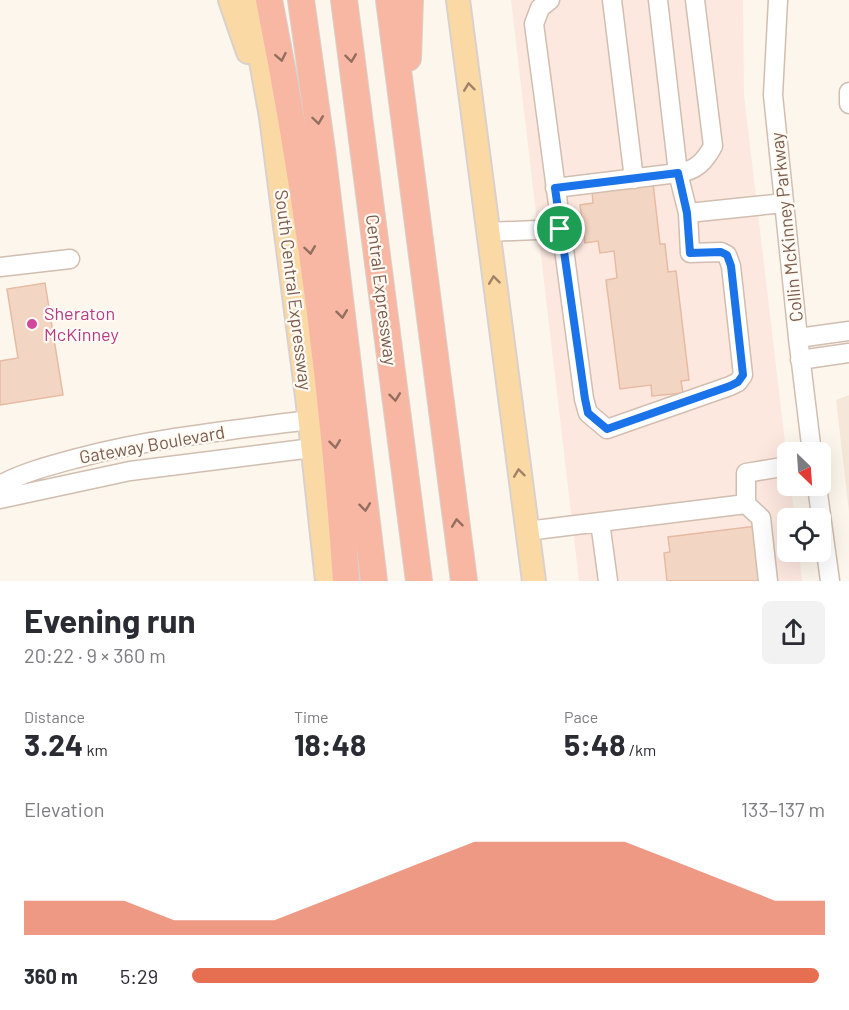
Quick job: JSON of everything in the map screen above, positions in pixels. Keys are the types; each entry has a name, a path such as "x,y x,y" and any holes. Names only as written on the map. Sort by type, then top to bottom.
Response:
{"highway":[{"path":"269,0 286,82 318,307 340,492 346,581"},
{"path":"301,0 374,580"},
{"name":"Central Expressway","path":"344,0 419,581"},
{"path":"389,0 464,581"},
{"path":"403,109 411,16 410,0"}],"main road":[{"path":"230,0 247,46 256,87 271,117"},
{"name":"South Central Expressway","path":"250,0 271,117 327,581"},
{"path":"458,0 534,581"}],"street":[{"path":"550,0 540,8 534,24 560,229 588,413 607,429 730,386 738,382 743,375 731,266 727,255 721,252 690,253 687,213 678,173 658,0"},
{"path":"612,0 634,179"},
{"path":"555,188 690,172 705,160 713,146 695,0"},
{"name":"Collin McKinney Parkway","path":"778,0 773,95 811,442"},
{"path":"849,96 849,104"},
{"path":"687,213 784,203"},
{"path":"488,232 560,229"},
{"path":"0,267 70,259"},
{"path":"798,338 849,331"},
{"path":"800,360 849,353"},
{"name":"Gateway Boulevard","path":"0,485 50,465 103,451 160,440 309,420"},
{"name":"Gateway Boulevard","path":"0,499 130,471 312,448"},
{"path":"768,581 761,518 746,504 746,473 777,468"},
{"path":"818,496 830,581"},
{"path":"527,531 746,504"},
{"path":"600,522 608,581"}],"shaded area":[{"path":"511,0 743,0 744,95 785,442 777,442 777,496 792,496 794,508 777,508 777,562 800,562 802,581 579,581"},
{"path":"849,395 849,512 836,400"}],"building":[{"path":"653,183 660,244 665,244 668,272 676,271 689,380 681,381 683,393 652,396 651,385 620,389 606,280 617,278 614,251 600,253 598,241 585,243 580,205 593,203 592,190"},
{"name":"Sheraton McKinney","path":"45,283 63,395 0,405 0,361 18,358 7,289"},
{"path":"756,526 762,581 667,581 664,553 670,552 668,537"}],"place":[{"name":"Sheraton McKinney","path":"32,324"}],"route":[{"path":"678,173 687,213 690,253 721,252 727,255 731,266 743,375 738,382 607,429 598,423 588,413 585,399 560,229 555,188 678,173"}]}
